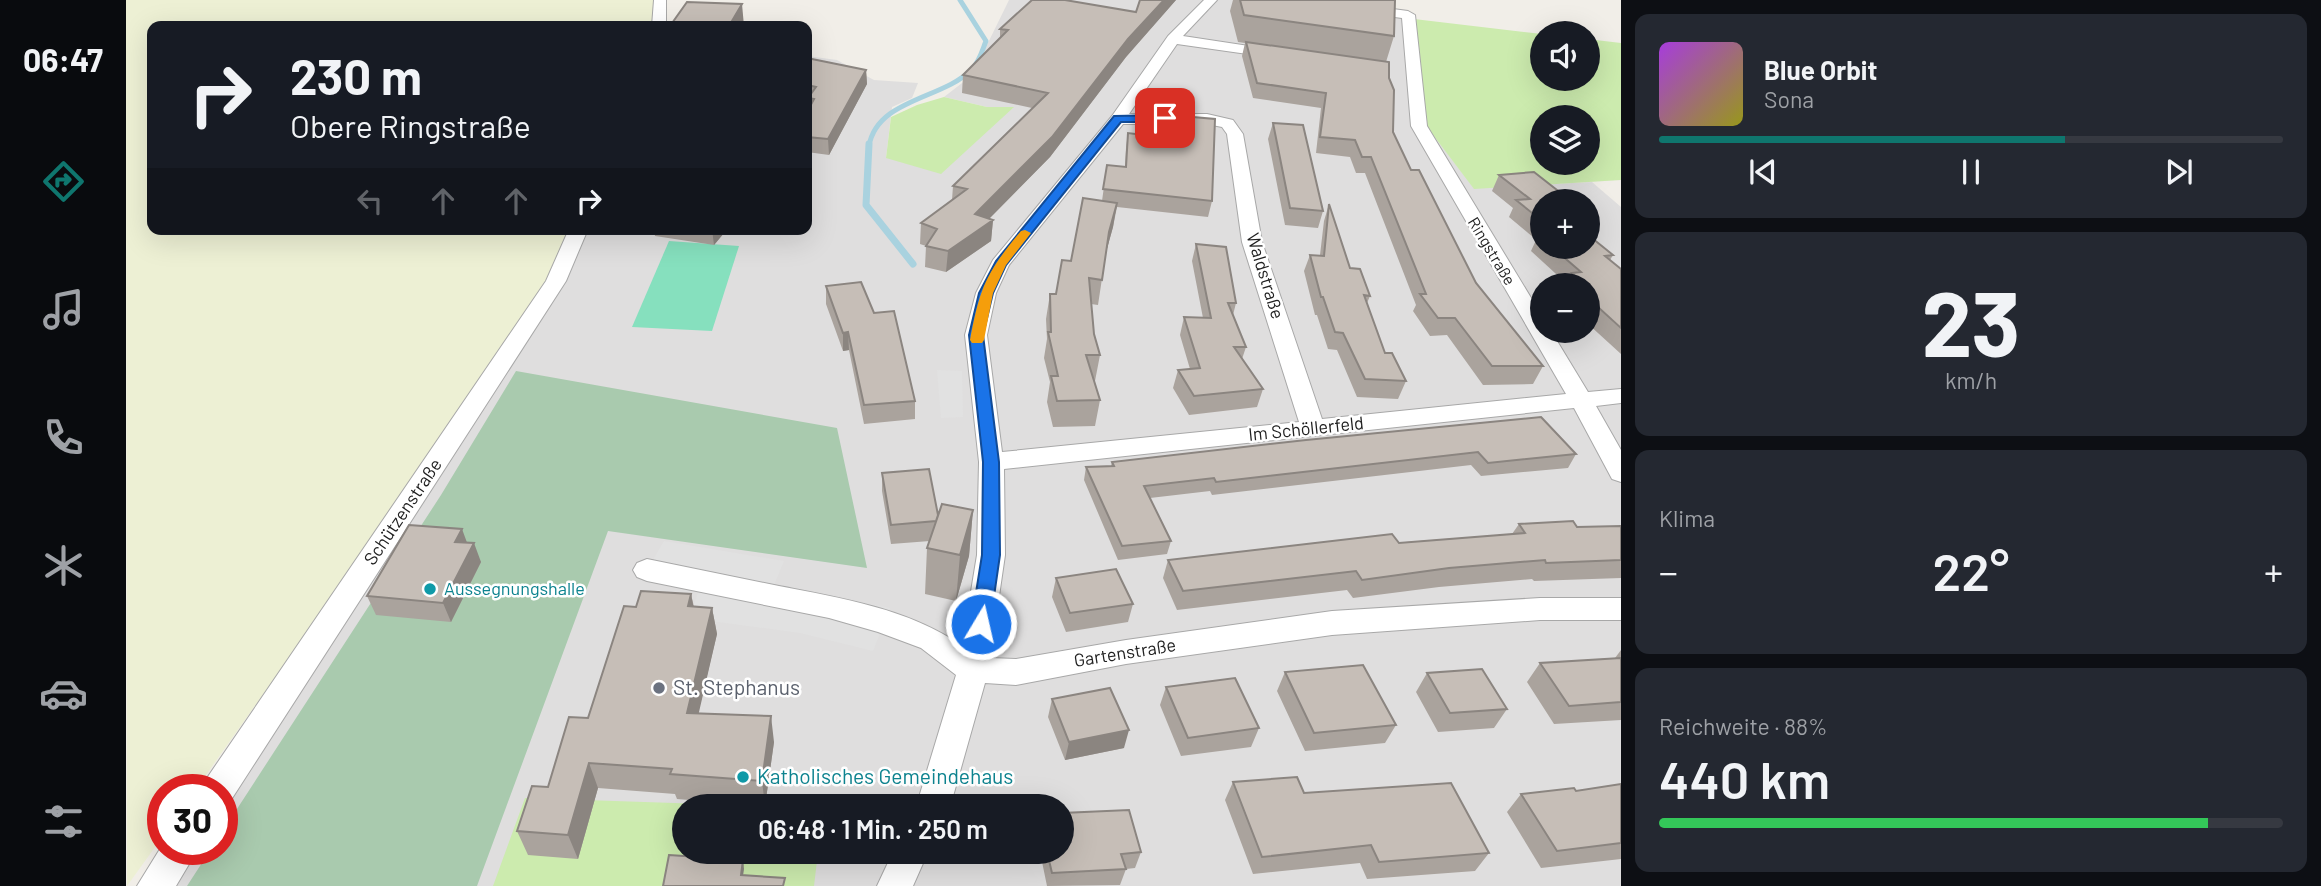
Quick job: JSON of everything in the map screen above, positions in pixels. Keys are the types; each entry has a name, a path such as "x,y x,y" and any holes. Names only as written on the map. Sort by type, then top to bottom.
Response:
{"street":[{"path":"659,21 660,0"},
{"path":"937,794 973,670 991,555 991,462 976,335 986,293 1000,264 1118,118 1173,39 1211,0"},
{"name":"Ringstraße","path":"1296,0 1408,15 1406,73 1419,126 1581,400 1621,473"},
{"path":"1173,39 1293,57"},
{"name":"Waldstraße","path":"1118,118 1207,119 1227,123 1235,134 1252,242 1313,428"},
{"name":"Schützenstraße","path":"229,774 556,281 576,235"},
{"name":"Im Schöllerfeld","path":"991,462 1621,396"},
{"path":"647,570 829,607 884,622 931,640 973,670"},
{"name":"Gartenstraße","path":"973,670 1016,672 1126,652 1332,623 1540,610 1621,608"},
{"path":"895,886 905,864"},
{"path":"155,886 169,865"}],"shaded area":[{"path":"1009,0 1323,0 1414,13 1427,127 1474,188 1592,182 1621,207 1621,886 156,886 170,865 238,865 238,774 229,774 556,281 580,235 812,235 812,57 837,60 874,80 918,83 912,98 892,107 886,158 1013,108 987,107 944,97 984,66 985,49"},
{"path":"937,370 962,371 963,417 941,418"},
{"path":"664,541 784,561 774,585 890,608 873,651 800,633 689,618 702,582 647,570"}],"green space":[{"path":"126,0 660,0 659,21 147,21 147,235 576,235 556,281 207,774 147,774 147,858 127,886"},
{"path":"1414,19 1530,33 1530,91 1600,91 1600,41 1621,43 1621,180 1474,189 1427,127"},
{"path":"944,97 987,107 1014,107 941,174 886,158 891,117"},
{"path":"669,241 739,246 712,331 632,327"},
{"path":"516,371 837,428 867,568 608,531 477,886 187,886 201,865 238,865 238,807 441,495"},
{"path":"525,798 672,803 672,864 817,864 814,886 493,886"}],"building":[{"path":"1032,0 1065,0 1136,12 1140,0 1164,0 1128,39 1052,137 975,214 993,220 948,251 926,246 937,229 921,223 967,189 953,186 1048,93 963,75 1008,30 1000,29"},
{"path":"1240,0 1395,0 1394,36 1244,15"},
{"path":"687,2 742,4 732,21 674,21"},
{"path":"1246,42 1389,62 1389,78 1394,90 1393,132 1411,170 1419,170 1476,283 1543,366 1492,366 1455,318 1438,318 1420,294 1426,294 1371,157 1362,157 1355,140 1320,137 1326,93 1257,83"},
{"path":"812,59 866,70 828,139 812,137 812,92 816,87 812,86"},
{"path":"1170,115 1215,119 1212,201 1103,189 1107,165 1126,167 1128,133 1144,135 1143,118 1170,122"},
{"path":"1273,123 1303,125 1323,211 1290,208"},
{"path":"1530,172 1530,175 1538,175 1556,189 1530,189 1530,199 1499,175"},
{"path":"1083,198 1117,203 1109,232 1102,280 1089,278 1094,334 1100,355 1086,355 1100,400 1057,401 1051,376 1058,376 1048,332 1051,332 1050,294 1056,294 1062,260 1071,261"},
{"path":"1530,199 1530,211 1516,200"},
{"path":"1329,204 1350,268 1360,269 1370,296 1364,295 1385,353 1392,353 1406,381 1365,379 1343,333 1335,332 1321,297 1310,255 1324,256"},
{"path":"1196,244 1226,247 1236,303 1228,303 1246,347 1234,347 1263,389 1194,396 1178,370 1200,368 1184,317 1211,318"},
{"path":"1600,244 1613,255 1605,256 1621,269 1621,328 1600,309 1600,273 1572,273 1581,272 1566,259 1600,259"},
{"path":"861,282 874,313 894,311 915,401 864,405 848,332 843,333 826,286"},
{"path":"1541,417 1576,454 1488,463 1478,452 1216,482 1214,478 1144,486 1171,541 1122,546 1086,467 1114,466 1112,462 1306,440"},
{"path":"929,469 938,515 936,521 891,525 882,473"},
{"path":"942,504 973,510 960,555 927,548"},
{"path":"1573,521 1577,527 1621,526 1621,560 1546,563 1545,560 1449,568 1362,580 1356,571 1183,591 1168,560 1392,534 1399,543 1525,533 1519,524"},
{"path":"409,525 462,529 455,542 474,543 443,603 367,596"},
{"path":"1116,569 1133,604 1070,613 1056,578"},
{"path":"641,591 691,594 688,606 712,608 687,713 771,716 762,781 670,774 672,769 589,763 568,835 517,831 532,786 548,787 569,717 588,718 624,606 636,607"},
{"path":"1621,658 1621,702 1569,706 1540,663"},
{"path":"1363,665 1396,725 1314,733 1285,672"},
{"path":"1482,669 1507,709 1450,713 1427,673"},
{"path":"1235,678 1259,728 1188,738 1166,687"},
{"path":"1110,688 1129,730 1069,742 1052,699"},
{"path":"1297,777 1304,793 1451,783 1489,853 1379,862 1371,845 1262,857 1233,782"},
{"path":"1621,784 1621,843 1557,851 1521,794 1574,788 1576,791"},
{"path":"1129,810 1141,852 1121,854 1126,869 1052,873 1050,864 1074,864 1074,812"},
{"path":"669,855 672,855 672,864 742,864 741,875 785,878 783,886 663,886"}],"waterway":[{"path":"869,146 875,130 884,118 912,101 959,80 976,64 986,41 960,0"},
{"path":"869,144 866,205 913,264"}],"slow traffic":[{"path":"977,340 986,293 1000,264 1025,233"}],"place":[{"name":"Aussegnungshalle","path":"430,589"},
{"name":"St. Stephanus","path":"659,688"},
{"name":"Katholisches Gemeindehaus","path":"743,777"}],"route":[{"path":"981,624 991,555 992,504 991,462 976,335 986,293 1000,264 1118,118 1165,118"}]}
